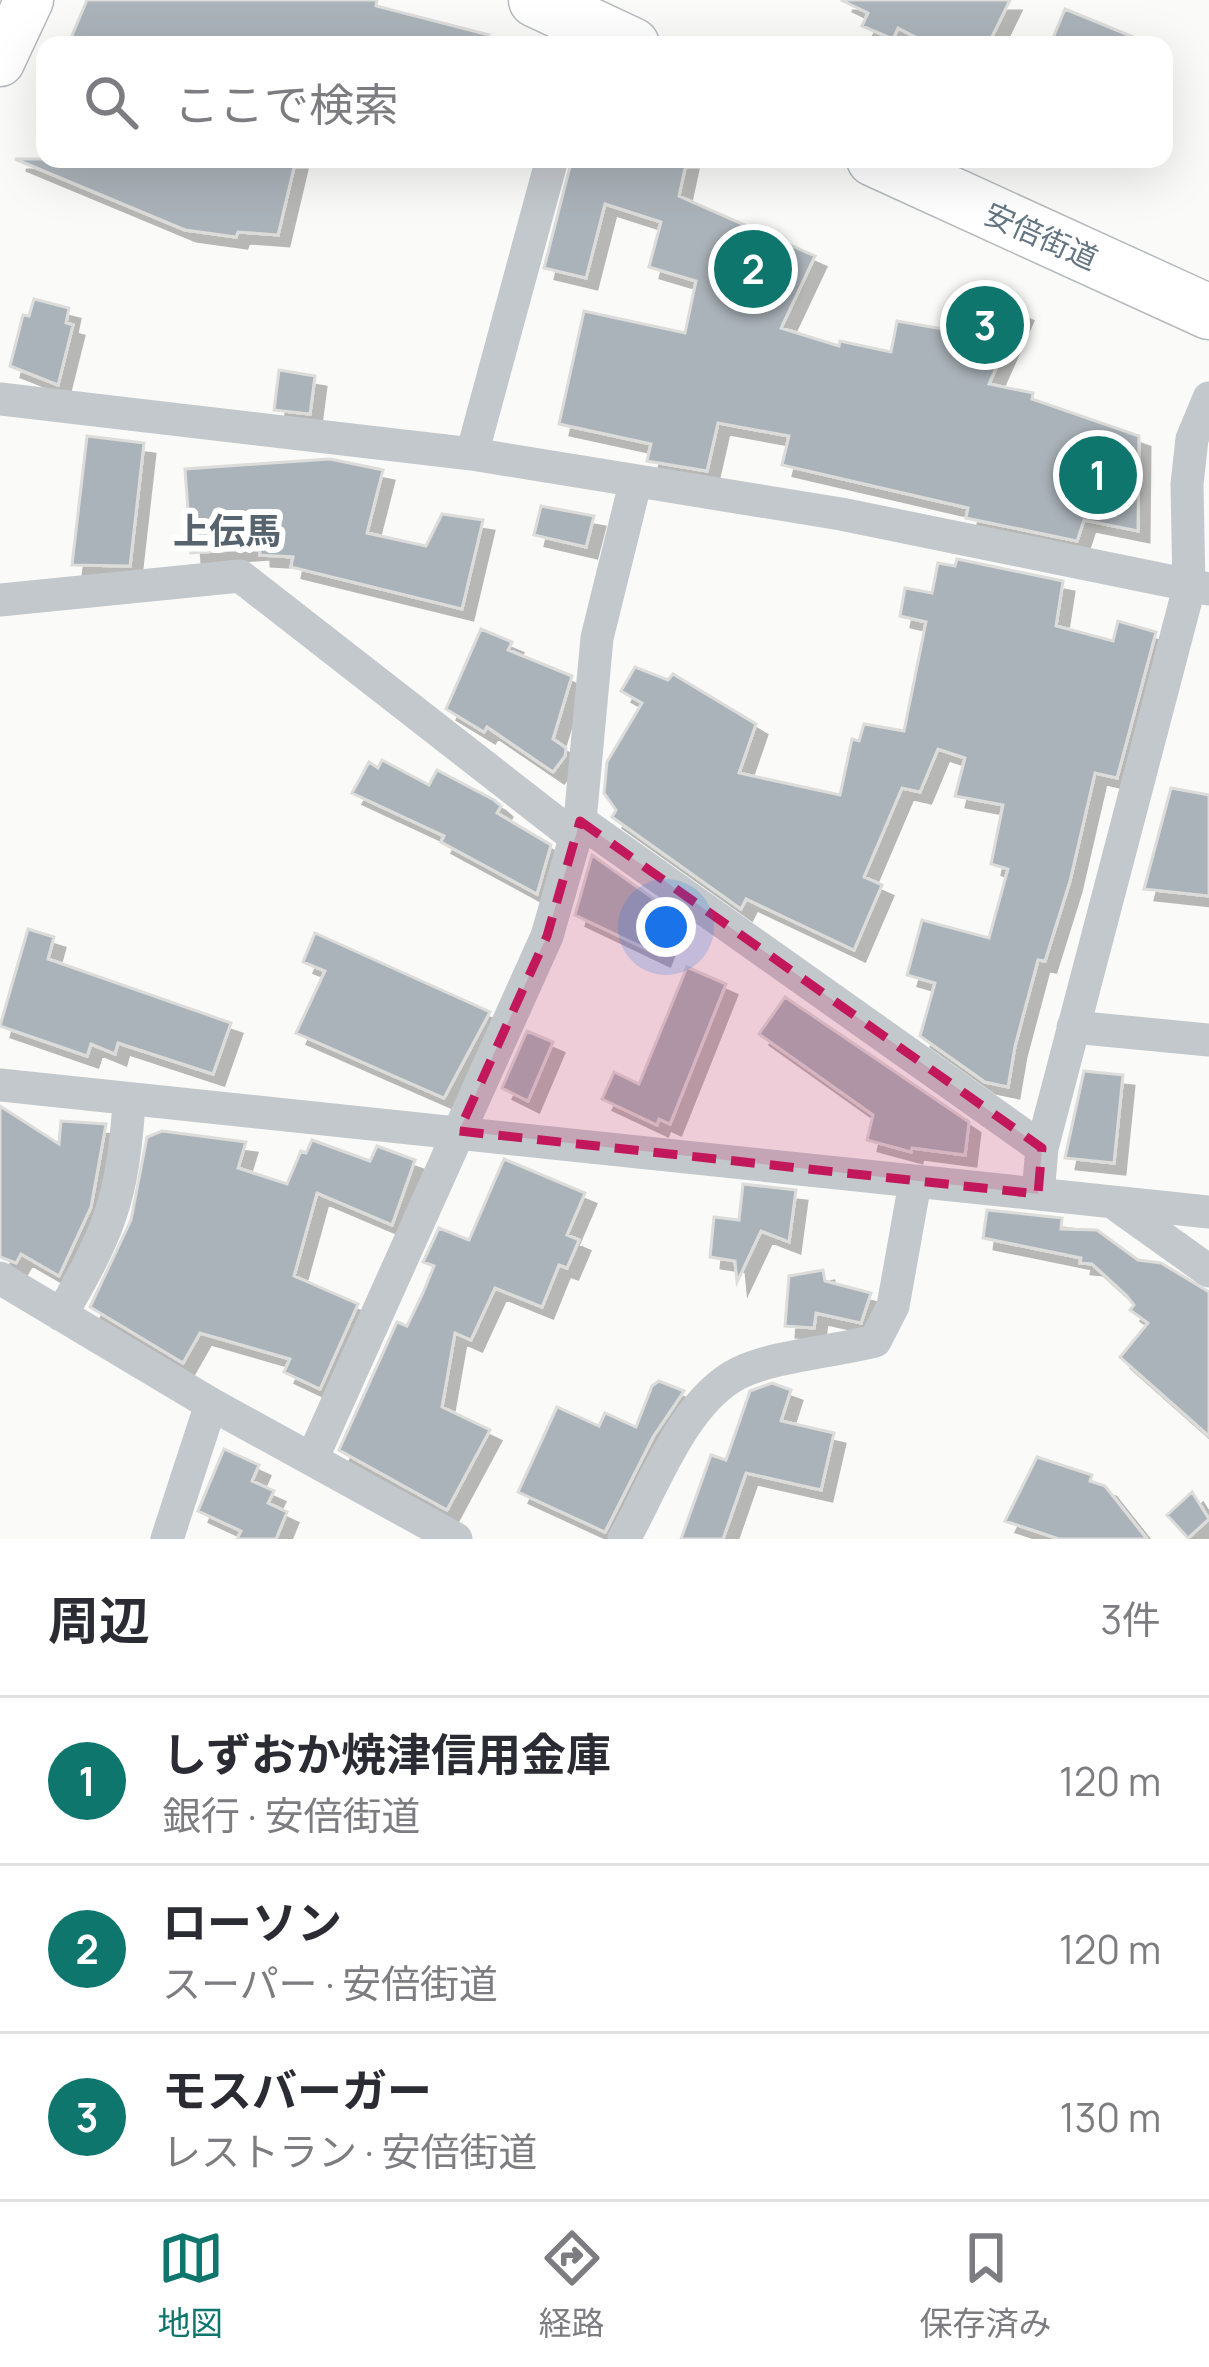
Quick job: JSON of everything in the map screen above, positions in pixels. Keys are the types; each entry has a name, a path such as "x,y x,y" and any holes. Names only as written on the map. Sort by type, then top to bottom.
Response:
{"main road":[{"path":"536,0 604,29"},
{"name":"安倍街道","path":"894,168 1209,312"}],"street":[{"path":"0,62 29,0"},
{"path":"472,454 550,168"},
{"path":"1038,1194 1042,1148 1073,1027 1199,588 1187,484 1192,439 1209,398"},
{"path":"0,399 472,454 842,514 1199,588"},
{"path":"312,1459 547,936 578,829 596,638 635,484"},
{"path":"0,600 240,576 578,829 1042,1148"},
{"path":"1073,1027 1209,1040"},
{"path":"0,1085 1209,1212"},
{"path":"61,1315 102,1244 124,1177 129,1102"},
{"path":"624,1539 685,1430 709,1398 740,1373 874,1341 892,1306 915,1183"},
{"path":"1118,1206 1209,1271"},
{"path":"0,1278 211,1404 456,1539"},
{"path":"167,1539 211,1404"}],"highlighted area":[{"path":"580,821 1042,1148 1038,1194 459,1131 547,936"}],"building":[{"path":"87,0 377,0 376,6 489,35 489,36 72,36"},
{"path":"841,0 1010,0 992,36 914,36 898,28 894,36 886,36 862,26 868,13"},
{"path":"1065,9 1131,36 1054,36"},
{"path":"15,159 36,159 36,168"},
{"path":"37,168 294,168 278,235 238,232 236,237 185,230"},
{"path":"570,168 685,168 679,196 815,256 781,328 839,346 840,341 891,352 897,321 949,330 967,288 1022,310 989,384 1033,393 1032,399 1139,436 1138,531 1084,520 1077,541 966,518 968,508 782,465 789,436 718,423 707,471 647,461 651,444 559,424 584,311 685,333 696,281 649,267 661,222 605,204 586,278 544,268"},
{"path":"34,299 69,308 66,323 73,325 58,385 10,366 23,315 29,316"},
{"path":"279,370 315,376 310,414 274,410"},
{"path":"87,436 144,443 130,566 72,565"},
{"path":"330,459 383,470 367,533 426,546 442,514 483,520 462,609 291,567 293,557 260,555 260,548 191,553 185,469"},
{"path":"541,506 594,516 586,547 534,535"},
{"path":"957,559 1063,581 1056,626 1113,641 1118,621 1156,632 1117,778 1095,773 1070,881 1045,961 1038,960 1008,1087 985,1082 920,1036 935,983 907,975 922,920 989,938 1008,869 991,864 1003,805 955,796 965,758 938,749 920,792 902,788 864,877 882,885 854,950 746,899 741,909 612,817 616,810 604,793 607,762 642,703 621,691 635,667 668,680 673,674 756,724 739,773 840,795 852,739 859,741 864,724 904,731 926,622 900,616 905,588 932,593 938,563 955,566"},
{"path":"481,629 512,642 508,650 572,676 553,739 566,748 565,756 553,772 487,727 484,732 446,709"},
{"path":"382,760 429,785 437,770 494,800 501,806 497,813 551,845 537,894 441,842 444,836 352,793 369,762 378,768"},
{"path":"1171,788 1209,795 1209,896 1144,889"},
{"path":"592,855 675,914 659,955 575,915"},
{"path":"28,929 54,937 48,959 231,1023 213,1074 118,1043 115,1054 91,1044 87,1056 0,1026"},
{"path":"315,933 490,1012 444,1098 296,1033 325,971 303,962"},
{"path":"687,967 726,984 670,1124 659,1119 657,1125 602,1099 614,1072 639,1084"},
{"path":"785,997 969,1122 965,1155 912,1148 911,1152 867,1140 873,1115 759,1034"},
{"path":"527,1031 553,1042 528,1101 502,1088"},
{"path":"1084,1071 1123,1075 1114,1163 1065,1158"},
{"path":"0,1106 59,1144 61,1121 106,1124 91,1207 59,1276 21,1254 16,1263 0,1257"},
{"path":"162,1131 246,1142 238,1168 287,1184 301,1151 306,1153 312,1140 370,1161 377,1146 415,1160 392,1225 317,1193 294,1276 358,1304 320,1389 284,1372 290,1359 200,1333 183,1363 90,1307 131,1220 147,1137"},
{"path":"504,1159 585,1193 567,1235 579,1240 567,1268 559,1265 542,1307 495,1288 471,1340 455,1333 442,1407 490,1430 447,1510 339,1450 397,1322 407,1326 423,1293 434,1266 423,1262 439,1228 469,1240"},
{"path":"743,1184 796,1190 789,1242 761,1231 737,1282 735,1261 710,1257 714,1217 739,1220"},
{"path":"987,1210 1062,1218 1061,1229 1097,1230 1138,1260 1161,1263 1209,1292 1209,1436 1120,1357 1148,1323 1130,1310 1134,1305 1126,1295 1092,1264 1080,1263 1081,1258 983,1238"},
{"path":"823,1270 825,1281 871,1293 861,1323 816,1313 814,1328 785,1326 789,1276"},
{"path":"659,1381 684,1391 653,1437 605,1532 518,1492 557,1407 599,1426 605,1413 636,1427 652,1386"},
{"path":"772,1383 791,1390 781,1421 834,1433 821,1490 746,1473 723,1539 681,1539 711,1455 726,1460 750,1391"},
{"path":"224,1449 259,1465 252,1481 274,1491 268,1503 287,1512 276,1539 237,1539 241,1531 198,1511"},
{"path":"1037,1457 1092,1475 1090,1481 1105,1486 1147,1539 1059,1539 1005,1521"},
{"path":"1192,1492 1209,1519 1188,1538 1167,1515"}],"place":[{"name":"ローソン","path":"753,269"},
{"name":"モスバーガー","path":"985,325"},
{"name":"しずおか焼津信用金庫","path":"1098,475"}],"district":[{"name":"上伝馬","path":"227,531"}]}
